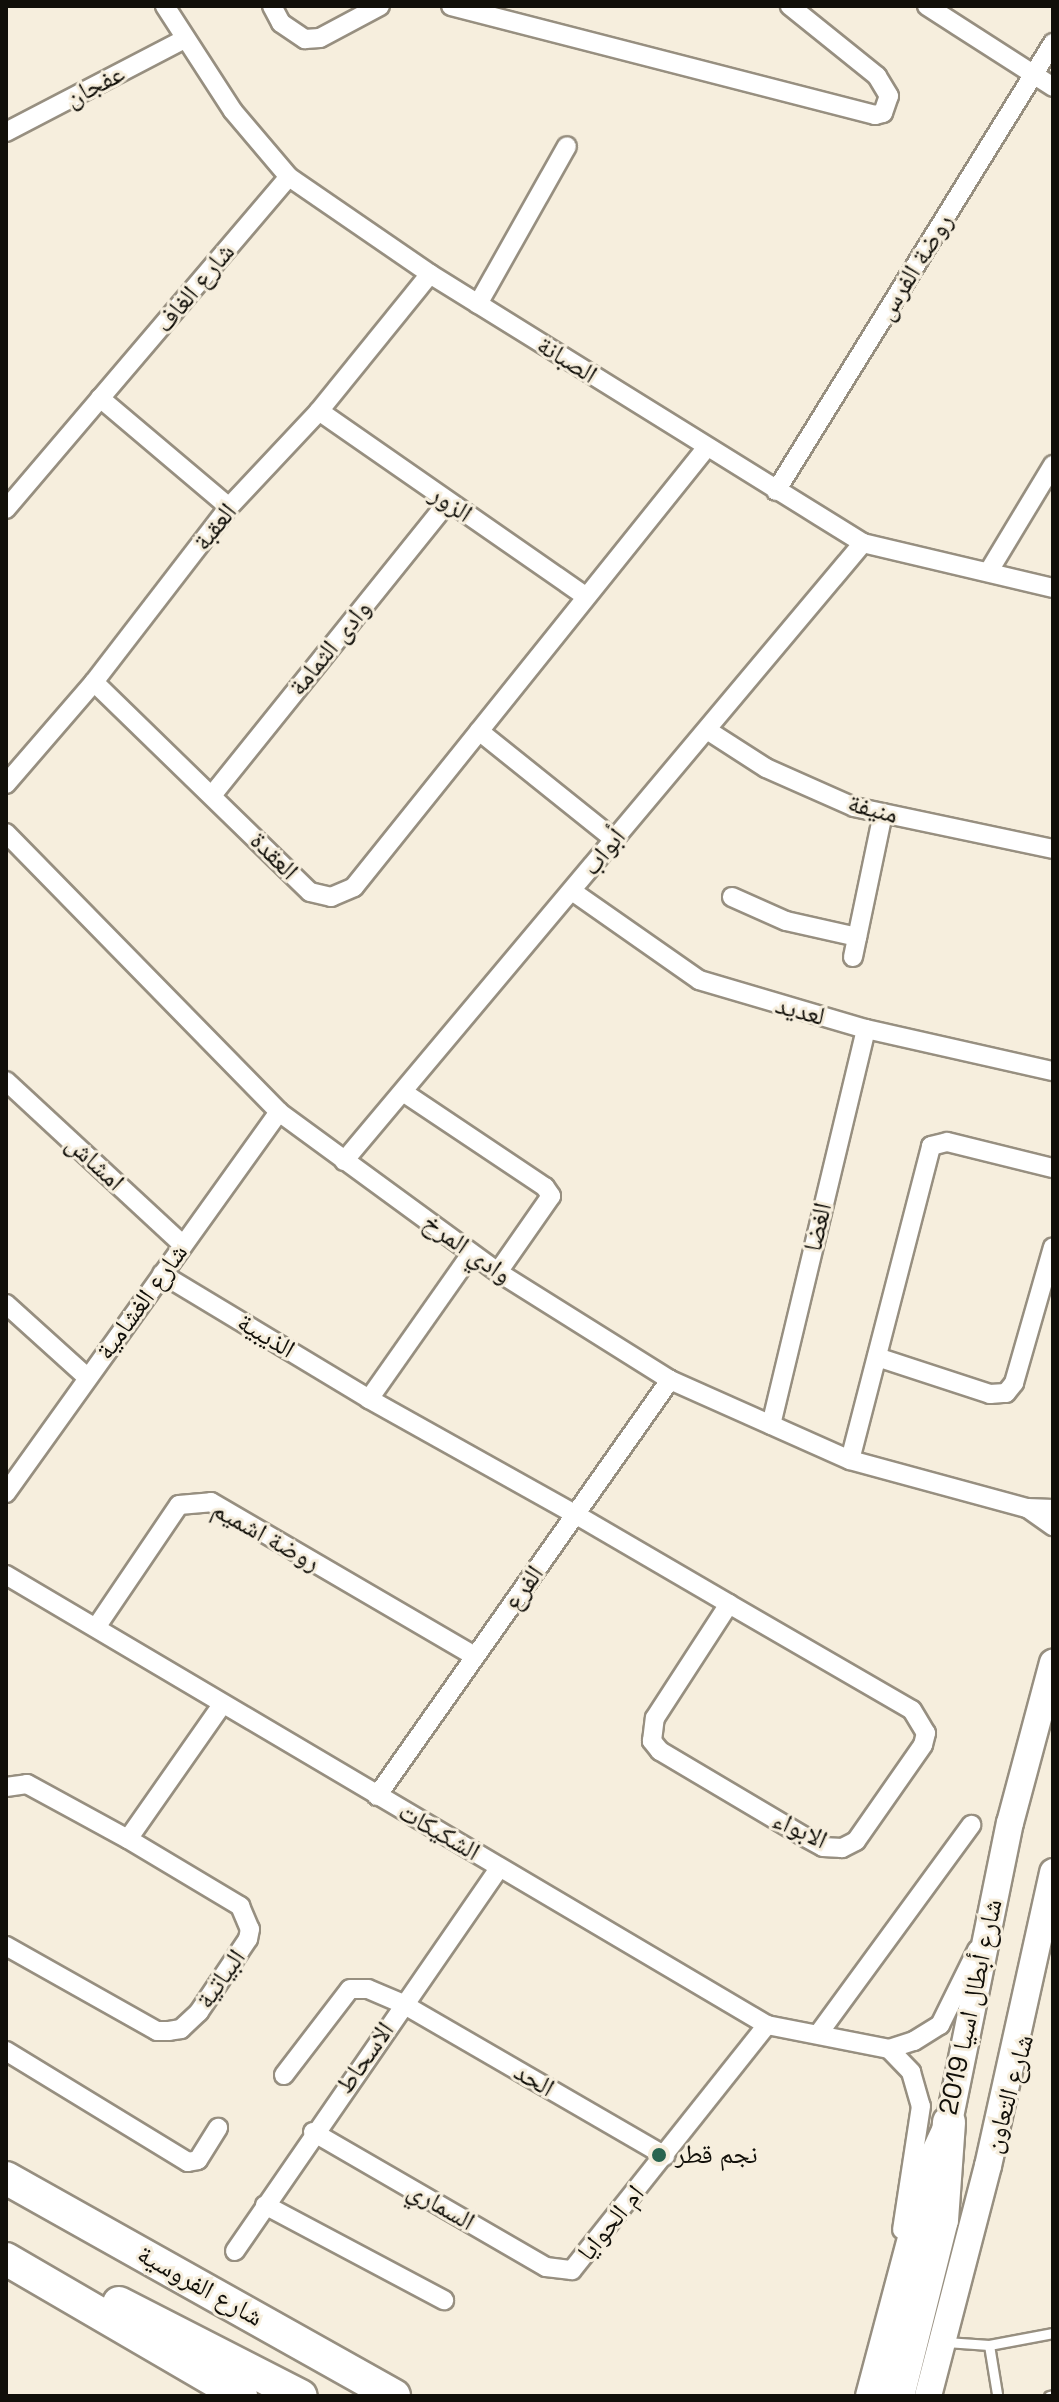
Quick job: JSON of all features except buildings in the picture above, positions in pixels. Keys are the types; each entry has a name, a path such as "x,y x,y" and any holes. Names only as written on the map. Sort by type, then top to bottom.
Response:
{"highway":[{"path":"898,2396 942,2220 949,2122"},
{"name":"شارع الفروسية","path":"6,2178 394,2396"},
{"path":"6,2259 241,2396"},
{"path":"68,2294 141,2312 301,2396"}],"main road":[{"name":"شارع أبطال اسيا 2019","path":"869,2396 933,2156 949,2122 986,1931 1053,1663"},
{"name":"شارع أبطال اسيا 2019","path":"928,2396 988,2166 1053,1872"}],"street":[{"name":"الصبانة","path":"165,6 183,40 289,177 430,274 863,543 1053,588"},
{"path":"272,6 281,23 305,39 320,38 380,6"},
{"path":"451,6 844,108 883,113 889,96 877,76 790,6"},
{"path":"927,6 1053,87"},
{"name":"عفجان","path":"6,132 183,40"},
{"name":"روضة الفرس","path":"776,491 1053,43"},
{"path":"478,304 567,146"},
{"name":"شارع الغاف","path":"6,509 289,177"},
{"name":"العقبة","path":"6,784 94,682 229,507 319,411 430,274"},
{"path":"100,398 229,507"},
{"name":"الزور","path":"319,411 584,595"},
{"name":"العقدة","path":"94,682 213,794 310,892 331,897 354,887 584,595 707,447"},
{"path":"989,571 1053,465"},
{"name":"وادى الثمامة","path":"213,794 448,502"},
{"name":"أبواب","path":"344,1161 863,543"},
{"name":"منيفة","path":"707,730 794,782 883,813 1053,849"},
{"path":"479,731 614,839"},
{"path":"853,957 883,813"},
{"name":"وادي المرخ","path":"6,833 279,1112 498,1272 670,1380 850,1460 1027,1508 1053,1509"},
{"name":"لعديد","path":"572,891 699,980 866,1029 1053,1071"},
{"path":"732,897 786,921 857,937"},
{"name":"الغضا","path":"771,1425 866,1029"},
{"name":"امشاش","path":"6,1081 183,1245"},
{"path":"403,1092 545,1187 551,1196 498,1272"},
{"name":"شارع الغشامية","path":"6,1493 279,1112"},
{"path":"850,1460 931,1146 947,1142 1053,1168"},
{"path":"877,1357 990,1394 1006,1393 1014,1383 1053,1247"},
{"path":"369,1399 471,1254"},
{"name":"الذيبية","path":"162,1274 369,1399 575,1514"},
{"path":"6,1304 88,1378"},
{"name":"الفرع","path":"377,1796 670,1380"},
{"name":"روضة اشميم","path":"97,1626 179,1505 211,1502 475,1656"},
{"name":"وادي المرخ","path":"1027,1508 1053,1526"},
{"name":"الابواء","path":"575,1514 912,1710 921,1721 923,1745 856,1841 842,1848 823,1847 660,1751 652,1741 655,1718 729,1604"},
{"name":"الشكيكات","path":"6,1575 97,1626 222,1705 767,2025 889,2049"},
{"path":"128,1839 222,1705"},
{"name":"البياتية","path":"6,1787 27,1784 128,1839 240,1906 248,1917 248,1939 181,2029 157,2031 6,1946"},
{"path":"819,2033 971,1825"},
{"name":"الاسحاط","path":"235,2251 313,2132 499,1868"},
{"name":"شارع التعاون","path":"988,2166 1019,2075 1053,1928"},
{"path":"889,2314 921,2106 911,2072 889,2049 925,2037 940,2025 986,1931"},
{"name":"الحد","path":"284,2075 350,1989 368,1989 403,2004 665,2156"},
{"name":"ام الحوايا","path":"572,2270 767,2025"},
{"path":"6,2051 188,2162 198,2160 218,2128"},
{"name":"السماري","path":"313,2132 546,2267 572,2270"},
{"path":"265,2205 444,2300"}],"lane":[{"path":"942,2341 989,2345 1053,2333"},
{"path":"989,2345 995,2395 1010,2396"}],"place":[{"name":"نجم قطر","path":"659,2155"}]}
